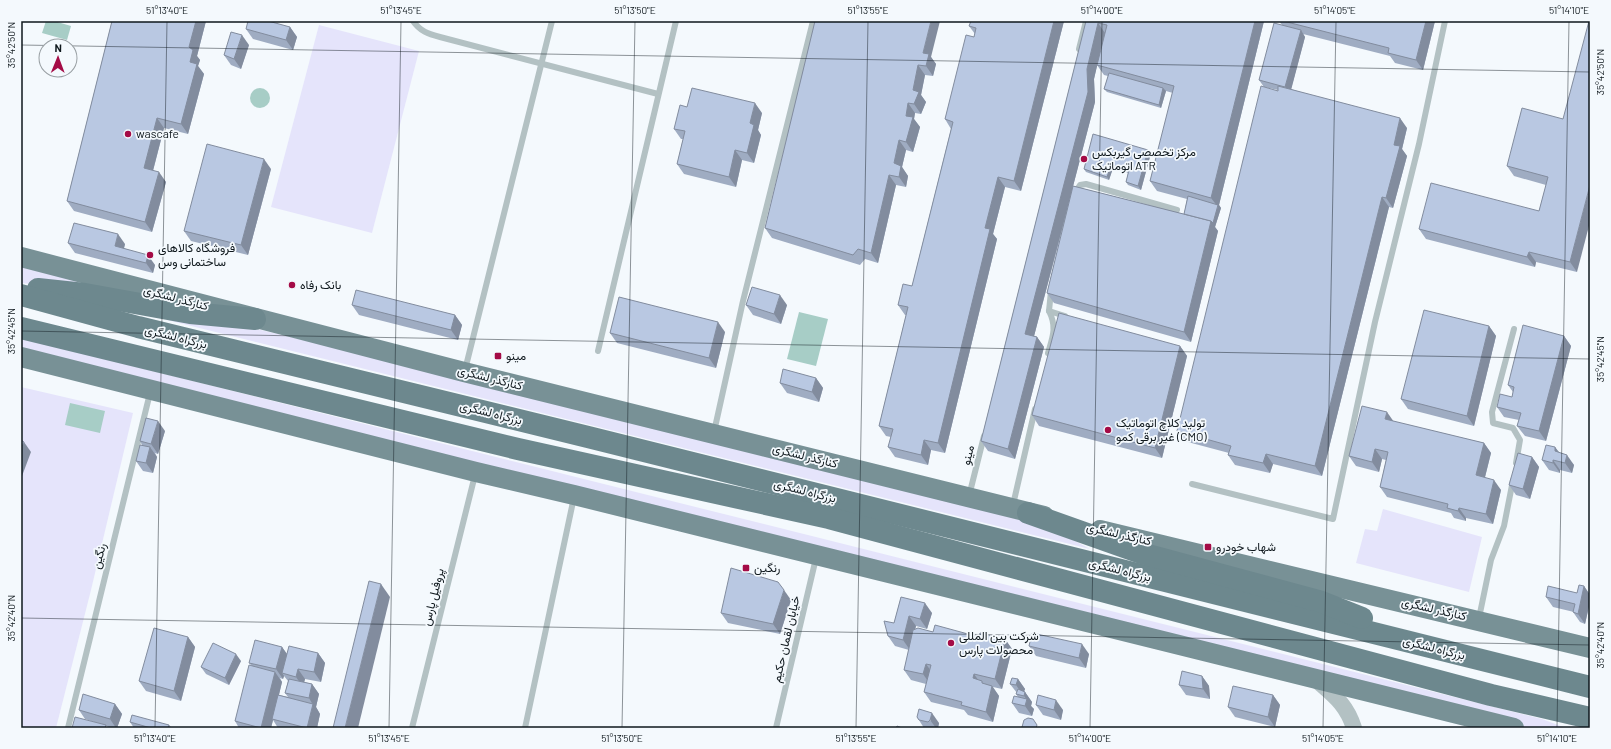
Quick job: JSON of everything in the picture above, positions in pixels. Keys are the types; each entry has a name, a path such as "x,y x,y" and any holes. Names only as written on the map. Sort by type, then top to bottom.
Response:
{"highway":[{"path":"21,287 85,294 190,312 255,319"},
{"name":"بزرگراه لشگری","path":"21,295 138,327 588,437 1590,687"},
{"name":"بزرگراه لشگری","path":"21,328 518,449 829,518 1491,695 1590,718"},
{"path":"1020,511 1141,553 1319,601 1410,636 1437,649"},
{"path":"1491,695 1581,728"}],"main road":[{"name":"کنارگذر لشگری","path":"21,257 255,319 1020,511 1479,620 1590,648"},
{"path":"21,358 476,472 1514,728"}],"street":[{"path":"1314,678 1342,703 1350,716 1354,728"},
{"path":"1464,728 1484,720"}],"lane":[{"path":"413,21 424,32 658,94"},
{"path":"464,372 552,21"},
{"path":"598,351 676,21"},
{"path":"713,433 743,301 813,21"},
{"path":"1076,59 1086,21"},
{"path":"1192,484 1333,519 1376,322 1419,144 1445,21"},
{"path":"1074,197 1080,184 1086,184 1177,210"},
{"path":"1047,358 1055,327 1049,311 1052,286"},
{"path":"1049,311 1071,317"},
{"path":"1479,620 1491,560 1504,526 1520,440 1513,428 1493,423 1492,417 1500,379 1514,329"},
{"name":"رنگین","path":"68,728 151,390"},
{"path":"1020,511 1036,403"},
{"name":"مینو","path":"969,497 986,428"},
{"name":"پروفیل پارس","path":"412,728 476,472"},
{"path":"524,728 574,495"},
{"name":"خیابان لقمان حکیم","path":"776,728 817,555"}],"shaded area":[{"path":"46,21 54,21 71,26 68,38 60,38 42,33"},
{"path":"319,25 419,51 372,233 271,207"},
{"path":"260,88 267,91 270,98 267,105 260,108 253,105 250,98 253,91"},
{"path":"21,267 91,284 62,287 21,283"},
{"path":"799,312 828,319 816,366 787,359"},
{"path":"204,319 261,330 459,377 1049,527 1090,549 167,320"},
{"path":"21,338 1542,719 1566,728 1526,728 21,354"},
{"path":"21,387 133,413 91,590 56,728 21,728"},
{"path":"70,403 105,411 100,433 65,425"},
{"path":"1383,509 1482,537 1469,592 1356,563 1365,529 1377,531"}],"building":[{"path":"112,21 196,21 189,47 193,50 190,62 197,64 181,124 157,118 144,168 159,172 145,222 67,201"},
{"path":"248,21 268,21 290,27 286,40 246,29"},
{"path":"815,21 931,21 923,53 929,54 926,66 918,65 913,90 919,92 914,104 908,103 906,116 913,117 906,142 899,140 894,163 901,166 899,177 889,175 871,253 858,249 853,255 765,228"},
{"path":"971,21 1054,21 1014,181 998,177 985,228 990,229 938,443 924,440 921,455 888,447 893,429 879,426 908,307 898,305 903,284 912,286 953,122 945,119 966,35 974,37 976,28 969,26"},
{"path":"1086,21 1255,21 1211,198 1150,181 1174,86 1097,65 1107,25 1098,23 1087,69 1088,92 1025,334 1037,337 1008,449 981,441"},
{"path":"1283,21 1426,21 1416,60 1388,53 1389,48"},
{"path":"1589,21 1590,185 1570,262 1529,252 1527,257 1419,229 1431,183 1539,211 1548,177 1507,166 1522,108 1563,119"},
{"path":"1274,23 1301,30 1285,87 1259,80"},
{"path":"231,32 242,35 234,59 224,55"},
{"path":"1109,73 1163,88 1159,105 1104,89"},
{"path":"1261,86 1278,91 1278,86 1400,118 1394,145 1400,146 1386,198 1382,197 1315,466 1266,454 1263,463 1228,455 1231,446 1177,431"},
{"path":"692,88 755,103 750,123 754,125 747,153 735,150 729,177 677,164 685,131 674,129 680,105 687,107"},
{"path":"1093,134 1148,150 1138,186 1126,182 1129,170 1111,165 1107,177 1084,169"},
{"path":"207,144 264,159 241,245 184,231"},
{"path":"1073,186 1211,221 1184,332 1047,293"},
{"path":"1188,196 1218,205 1213,223 1211,221 1184,214"},
{"path":"74,223 118,234 115,246 148,255 146,263 68,243"},
{"path":"752,287 780,295 774,314 746,305"},
{"path":"356,290 455,315 451,330 352,305"},
{"path":"619,297 718,322 709,358 610,333"},
{"path":"1424,310 1489,326 1467,416 1401,399"},
{"path":"1059,313 1180,346 1155,448 1032,415"},
{"path":"1523,325 1564,336 1539,431 1517,426 1521,413 1497,407 1500,394 1512,397 1514,387 1508,385"},
{"path":"783,369 816,378 812,392 780,383"},
{"path":"1362,406 1387,412 1385,419 1484,443 1476,475 1494,480 1486,514 1459,508 1458,511 1447,508 1448,504 1380,487 1388,452 1375,449 1372,462 1349,456"},
{"path":"146,418 158,421 151,444 140,441"},
{"path":"21,440 24,442 21,449"},
{"path":"140,445 150,447 146,463 136,461"},
{"path":"1546,445 1555,447 1555,451 1567,455 1565,463 1553,460 1553,463 1542,460"},
{"path":"1518,453 1532,457 1523,489 1509,485"},
{"path":"731,568 778,582 784,590 773,624 721,613"},
{"path":"369,581 381,584 345,728 333,728"},
{"path":"1579,585 1584,586 1578,614 1573,612 1575,604 1546,597 1548,586 1577,593"},
{"path":"901,597 925,603 920,619 909,616 903,640 888,636 884,621 894,623"},
{"path":"935,625 979,637 980,633 1005,639 995,679 974,674 973,678 992,686 986,712 961,705 962,702 924,692 931,665 926,664 923,674 904,670 913,630 918,628 933,632"},
{"path":"154,628 188,637 174,691 139,681"},
{"path":"1032,633 1082,644 1079,658 1029,646"},
{"path":"255,640 282,647 276,669 249,663"},
{"path":"213,643 236,654 225,678 201,667"},
{"path":"289,646 318,653 314,672 298,669 296,677 282,673"},
{"path":"249,665 275,672 261,728 235,721"},
{"path":"1182,671 1202,676 1203,689 1179,685"},
{"path":"1012,678 1018,679 1016,685 1010,684"},
{"path":"289,679 312,684 309,698 285,693"},
{"path":"1233,686 1273,695 1268,717 1228,707"},
{"path":"1018,689 1025,692 1024,696 1016,694"},
{"path":"83,694 115,704 110,719 79,710"},
{"path":"278,695 313,704 307,728 272,719"},
{"path":"1038,695 1056,700 1054,710 1036,705"},
{"path":"1014,696 1027,699 1025,706 1012,703"},
{"path":"919,709 932,713 928,722 919,720 917,717"},
{"path":"132,715 169,725 168,728 151,728 130,722"},
{"path":"75,717 106,725 105,728 72,728"},
{"path":"1028,718 1033,719 1037,725 1036,728 1022,727 1024,720"}],"place":[{"name":"wascafe","path":"128,134"},
{"name":"مرکز تخصصی گیربکس اتوماتیک ATR","path":"1084,159"},
{"name":"فروشگاه کالاهای ساختمانی وس","path":"150,255"},
{"name":"بانک رفاه","path":"292,285"},
{"name":"مینو","path":"498,356"},
{"name":"تولید کلاچ اتوماتیک غیر برقی کمو (CMO)","path":"1108,430"},
{"name":"شهاب خودرو","path":"1208,547"},
{"name":"رنگین","path":"746,568"},
{"name":"شرکت بین المللی محصولات پارس","path":"951,643"}]}
